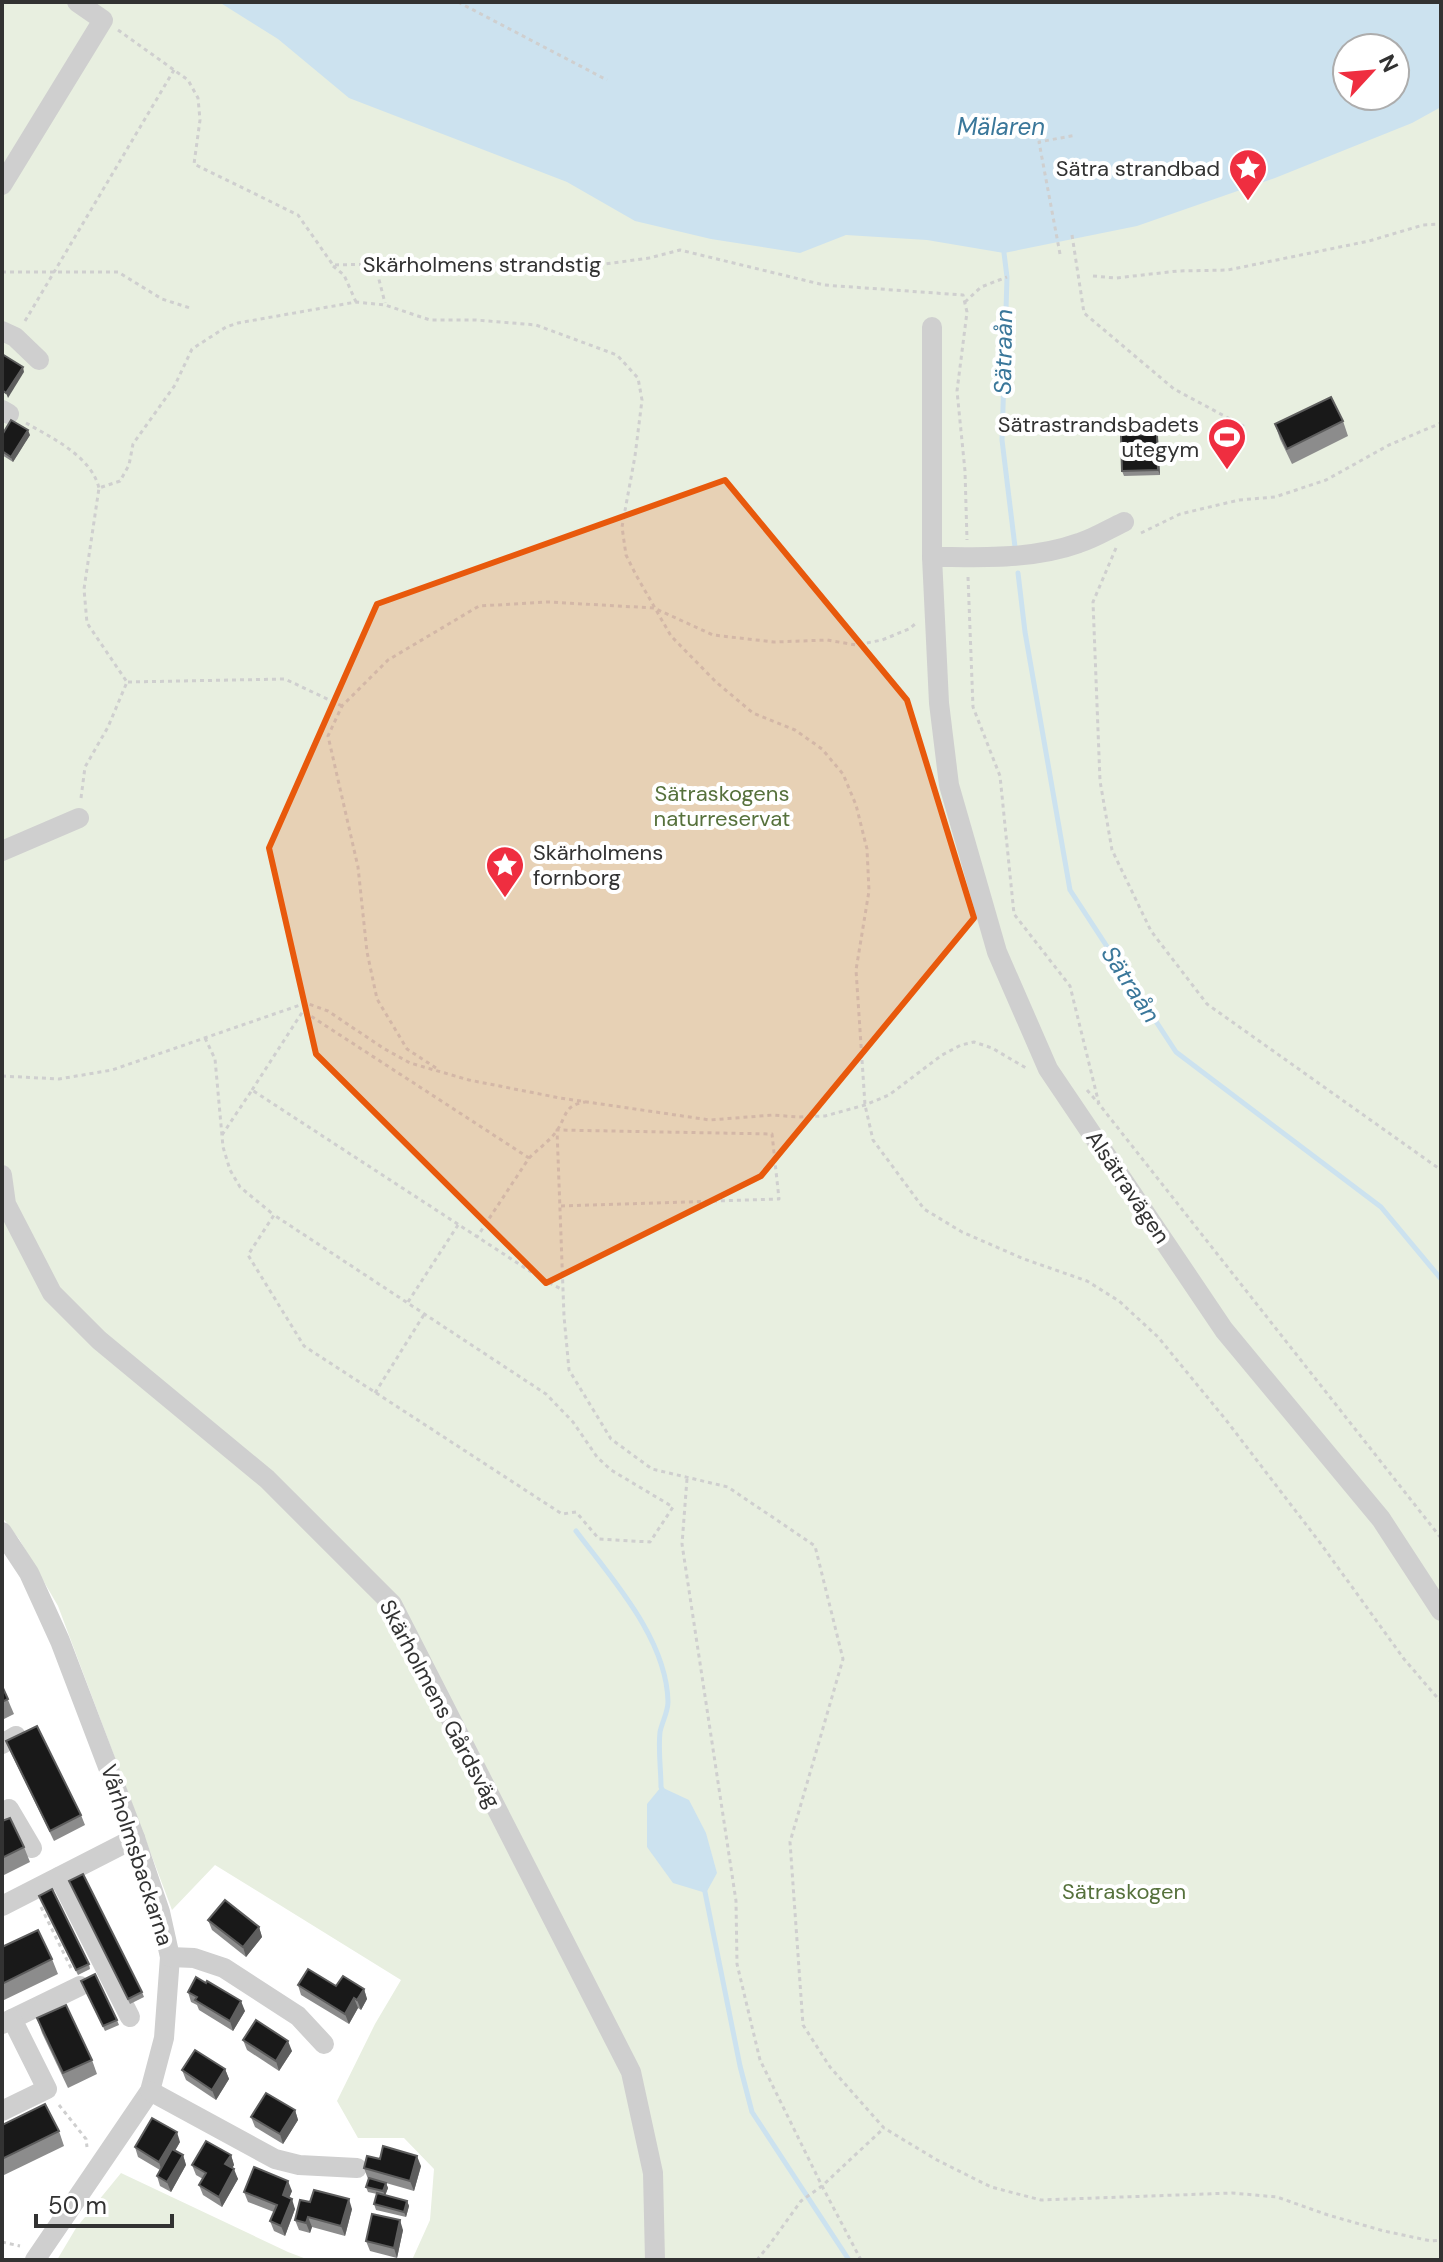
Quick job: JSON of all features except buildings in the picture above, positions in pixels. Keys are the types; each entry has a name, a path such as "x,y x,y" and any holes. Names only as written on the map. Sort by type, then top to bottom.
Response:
{"street":[{"path":"2,185 103,20 77,2"},
{"name":"Alsätravägen","path":"932,327 932,557 939,703 949,785 997,952 1048,1069 1224,1330 1381,1519 1441,1611"},
{"path":"9,334 39,360"},
{"path":"932,557 968,561 1016,556 1061,549 1127,530"},
{"path":"2,851 79,818"},
{"name":"Skärholmens Gårdsväg","path":"2,1175 6,1204 52,1293 99,1340 267,1479 392,1604 631,2072 653,2173 655,2260"},
{"name":"Vårholmsbackarna","path":"2,1532 29,1573 46,1607 135,1838 160,1912 170,1957 164,2038 150,2091 35,2260"},
{"path":"4,1805 32,1848"},
{"path":"2,1906 135,1838"},
{"path":"59,1877 130,2017"},
{"path":"170,1957 194,1958 224,1968 298,2016 324,2044"},
{"path":"2,2111 47,2089 7,2022 80,1986"},
{"path":"150,2091 275,2159 299,2165 357,2168"}],"path":[{"path":"458,2 607,80"},
{"name":"Skärholmens strandstig","path":"103,20 188,80 198,98 200,120 194,164 298,215 333,265 437,268 549,263 591,266 680,250 824,285 963,295 965,302"},
{"path":"9,334 53,273 174,70"},
{"path":"1060,254 1039,142 1076,135"},
{"path":"1093,276 1116,278 1178,271 1228,270 1358,243 1423,225 1441,224"},
{"path":"1072,235 1084,313 1174,389 1245,427"},
{"path":"375,264 385,305"},
{"path":"333,265 344,275 356,302"},
{"path":"2,272 118,272 162,299 190,308"},
{"path":"1007,277 981,287 965,302 967,312 957,391 965,471 973,707 1000,776 1014,914 1070,986 1099,1104"},
{"path":"99,488 120,481 129,465 133,444 175,385 192,349 226,327 238,323 356,302 385,305 430,320 536,325 617,355 638,378 642,400 622,527 626,555 654,608 671,636 716,682 753,713 795,730 822,749 843,774 856,805 867,849 869,891 856,970 865,1105 873,1140 924,1209 962,1232 1024,1259 1087,1281 1119,1301 1158,1337 1321,1544 1404,1659 1441,1702"},
{"path":"5,412 52,438 87,463 99,488 84,589 87,623 127,682"},
{"path":"1127,530 1239,500 1275,497 1326,480 1389,445 1441,423"},
{"path":"1106,548 1118,544 1093,602 1100,781 1112,850 1151,931 1207,1004 1441,1170"},
{"path":"439,1070 407,1049 377,999 367,952 358,867 328,736 342,706 388,660 479,606 548,602 654,608 713,635 774,642 827,640 856,645 896,635 935,611"},
{"path":"127,682 285,679 342,706"},
{"path":"79,818 85,767 108,727 127,682"},
{"path":"2,1076 59,1079 98,1073 151,1058 306,1003 328,1011 410,1063 469,1080 560,1098 710,1120 773,1115 825,1116 865,1105 889,1095 942,1055 974,1042 992,1048 1035,1072 1048,1069"},
{"path":"222,1136 303,1011 529,1158"},
{"path":"205,1038 215,1059 222,1136 230,1170 240,1187 274,1215 546,1394 611,1470 673,1507 650,1542 599,1539 576,1512 562,1514 304,1346 248,1255 274,1215"},
{"path":"1082,1084 1441,1538"},
{"path":"252,1090 563,1290"},
{"path":"477,1237 529,1158 557,1130 568,1109 580,1103 593,1102"},
{"path":"557,1130 772,1134 779,1199 561,1206"},
{"path":"557,1130 569,1370 611,1439 652,1469 728,1487 815,1546 843,1659 790,1842 803,2025 830,2067 884,2128 937,2160 991,2187 1041,2200 1232,2193 1277,2197 1384,2231 1431,2241 1441,2240"},
{"path":"408,1302 458,1225"},
{"path":"375,1393 425,1313"},
{"path":"688,1478 682,1544 736,1901 737,1964 760,2060 861,2260"},
{"path":"32,1890 80,1986"},
{"path":"47,2089 86,2139 90,2177"},
{"path":"757,2260 801,2201 822,2186 884,2128"}],"highlighted area":[{"path":"725,480 907,700 974,918 761,1176 546,1283 316,1054 269,848 377,604"}],"green space":[{"name":"Sätraskogens naturreservat","path":"2,2 1441,2 1441,2260 412,2260 430,2220 434,2169 404,2138 358,2138 337,2101 375,2024 401,1980 215,1865 172,1910 58,1606 19,1539 2,1517"},
{"path":"121,2173 309,2260 57,2260 76,2228"}],"water":[{"name":"Mälaren","path":"219,2 1441,2 1441,107 1412,123 1275,178 1137,226 1004,253 927,240 846,235 800,253 711,239 635,221 567,182 349,98 278,39"},
{"path":"661,1787 689,1800 706,1833 717,1873 706,1893 673,1883 647,1847 647,1804"}],"waterway":[{"name":"Sätraån","path":"1004,253 1007,277 1002,440 1015,547"},
{"name":"Sätraån","path":"1018,573 1025,632 1070,890 1176,1052 1381,1207 1441,1279"},
{"path":"576,1531 635,1611 658,1655 668,1702 659,1739 661,1787 664,1793"},
{"path":"704,1887 752,2112 849,2260"}],"place":[{"name":"Sätra strandbad","path":"1248,202"},
{"name":"Sätrastrandsbadets utegym","path":"1227,471"},
{"name":"Skärholmens fornborg","path":"505,899"}],"park label":[{"name":"Sätraskogen","path":"1124,1891"}]}
